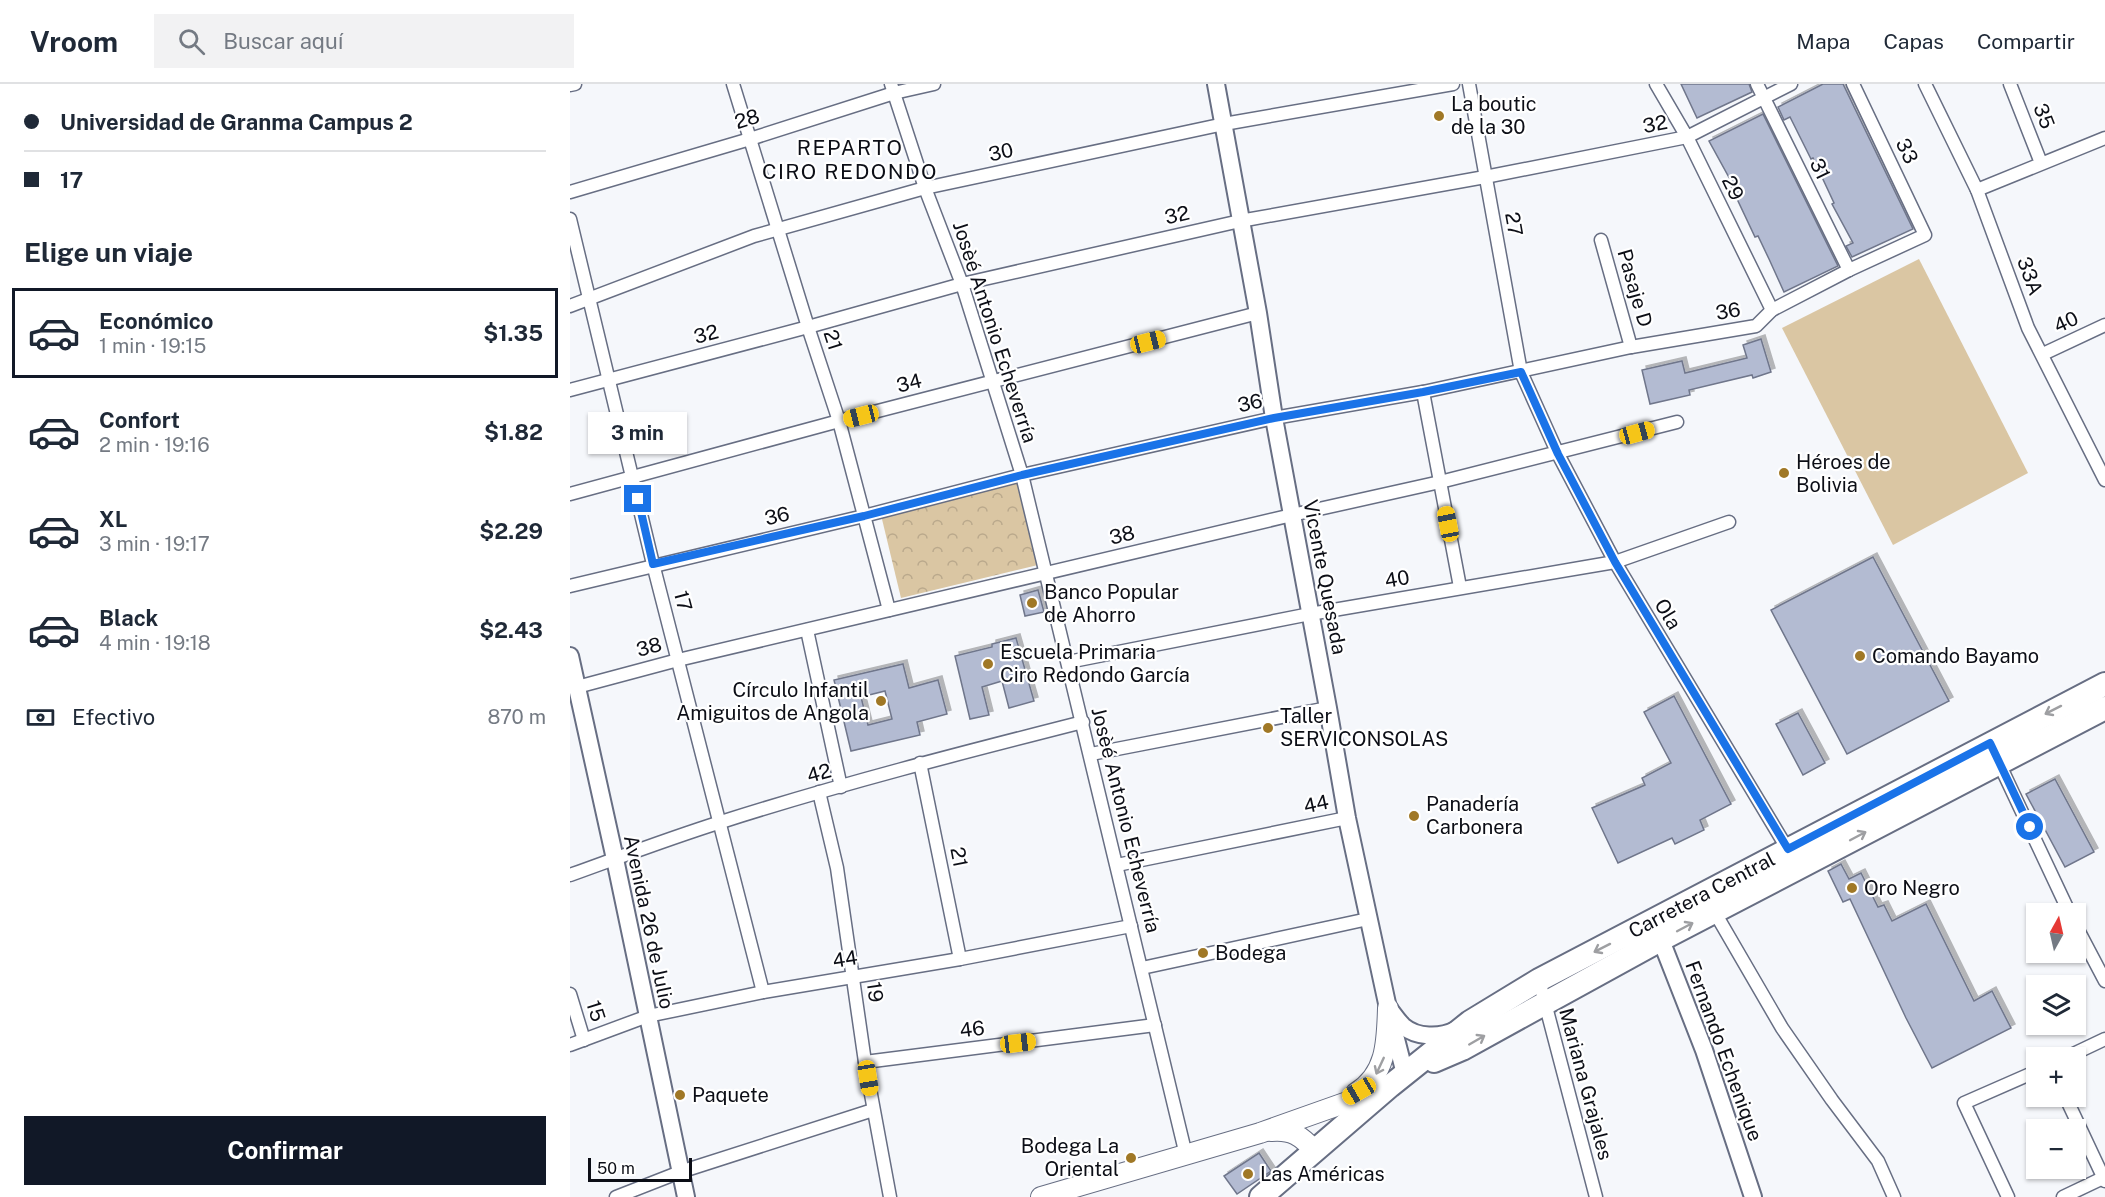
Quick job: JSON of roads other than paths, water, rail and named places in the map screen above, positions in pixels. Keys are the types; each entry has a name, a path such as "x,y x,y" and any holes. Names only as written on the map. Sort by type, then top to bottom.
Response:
{"highway":[{"name":"Carretera Central","path":"1261,1197 1470,1022 1542,991 1994,753 2105,684"},
{"name":"Carretera Central","path":"1994,753 2105,708"},
{"name":"Carretera Central","path":"1657,930 1714,911 1793,858"},
{"name":"Carretera Central","path":"1398,1080 1462,1049 1542,991"}],"main road":[{"path":"1333,1107 1373,1080 1383,1060 1387,1041 1388,1008"},
{"path":"1041,1197 1260,1133 1333,1107 1398,1080"},
{"path":"1260,1133 1281,1130 1294,1132 1321,1146 1326,1131 1323,1126 1302,1118"}],"street":[{"path":"570,86 575,84"},
{"name":"21","path":"733,84 839,421 889,610"},
{"name":"28","path":"570,192 750,139 892,89 934,84"},
{"name":"Vicente Quesada","path":"1216,84 1347,818 1388,1008 1398,1080"},
{"name":"30","path":"570,306 754,237 925,188 1224,124 1453,84"},
{"name":"27","path":"1469,84 1521,372"},
{"name":"29","path":"1656,84 1687,137 1772,310"},
{"name":"31","path":"1757,84 1849,270"},
{"name":"32","path":"570,390 962,284 1240,220 1485,177 1687,137 1791,84"},
{"name":"33","path":"1853,84 1925,235"},
{"name":"33A","path":"1924,84 1977,190 2028,328 2105,480"},
{"name":"35","path":"2010,84 2041,163"},
{"name":"Josèé Antonio Echeverría","path":"892,89 925,188 962,284 1022,475 1186,1155"},
{"path":"1977,190 2105,138"},
{"name":"17","path":"570,219 653,564 764,992"},
{"name":"36","path":"570,586 653,564 864,516 1022,475 1274,418 1423,392 1631,347 1756,326 1772,310 1849,270 1925,235"},
{"name":"Pasaje D","path":"1601,240 1631,347"},
{"name":"34","path":"570,494 839,421 1258,313"},
{"name":"40","path":"2043,354 2105,326"},
{"name":"Ola","path":"1521,372 1558,454 1615,562 1793,858"},
{"path":"1423,392 1460,587"},
{"name":"38","path":"577,687 678,660 889,610 1292,515 1440,483 1677,422"},
{"name":"40","path":"1068,662 1310,614 1615,562 1729,522"},
{"path":"807,630 841,787"},
{"name":"Avenida 26 de Julio","path":"571,661 686,1197"},
{"path":"1090,753 1328,708"},
{"name":"42","path":"570,875 719,823 819,792 921,763 1083,722"},
{"path":"1994,753 2065,903"},
{"name":"21","path":"921,763 960,959"},
{"name":"19","path":"819,792 837,868 865,1062 890,1197"},
{"name":"44","path":"1117,866 1347,818"},
{"path":"1714,911 1782,1028 1878,1161 1894,1197"},
{"path":"1142,968 1368,919"},
{"name":"44","path":"570,1045 648,1016 764,992 960,959 1131,926"},
{"name":"Fernando Echenique","path":"1657,930 1704,1050 1753,1197"},
{"path":"2086,945 2105,981"},
{"name":"Mariana Grajales","path":"1542,991 1596,1197"},
{"name":"15","path":"570,994 584,1040"},
{"path":"1388,1008 1404,1027 1425,1035 1438,1036 1470,1022"},
{"name":"46","path":"865,1062 1155,1025"},
{"path":"2086,1048 2105,1039"},
{"path":"2008,1197 1964,1103 2026,1076"},
{"path":"2063,1197 2104,1179 2070,1107"},
{"path":"616,1197 680,1172 873,1110"}],"place":[{"name":"La boutic de la 30","path":"1439,116"},
{"name":"Héroes de Bolivia","path":"1784,473"},
{"name":"Banco Popular de Ahorro","path":"1032,603"},
{"name":"Comando Bayamo","path":"1860,656"},
{"name":"Escuela Primaria Ciro Redondo García","path":"988,664"},
{"name":"Círculo Infantil Amiguitos de Angola","path":"881,701"},
{"name":"Taller SERVICONSOLAS","path":"1268,728"},
{"name":"Panadería Carbonera","path":"1414,816"},
{"name":"Oro Negro","path":"1852,888"},
{"name":"Bodega","path":"1203,953"},
{"name":"Paquete","path":"680,1095"},
{"name":"Bodega La Oriental","path":"1131,1158"},
{"name":"Las Américas","path":"1248,1174"}],"district":[{"name":"REPARTO CIRO REDONDO","path":"850,159"}]}
